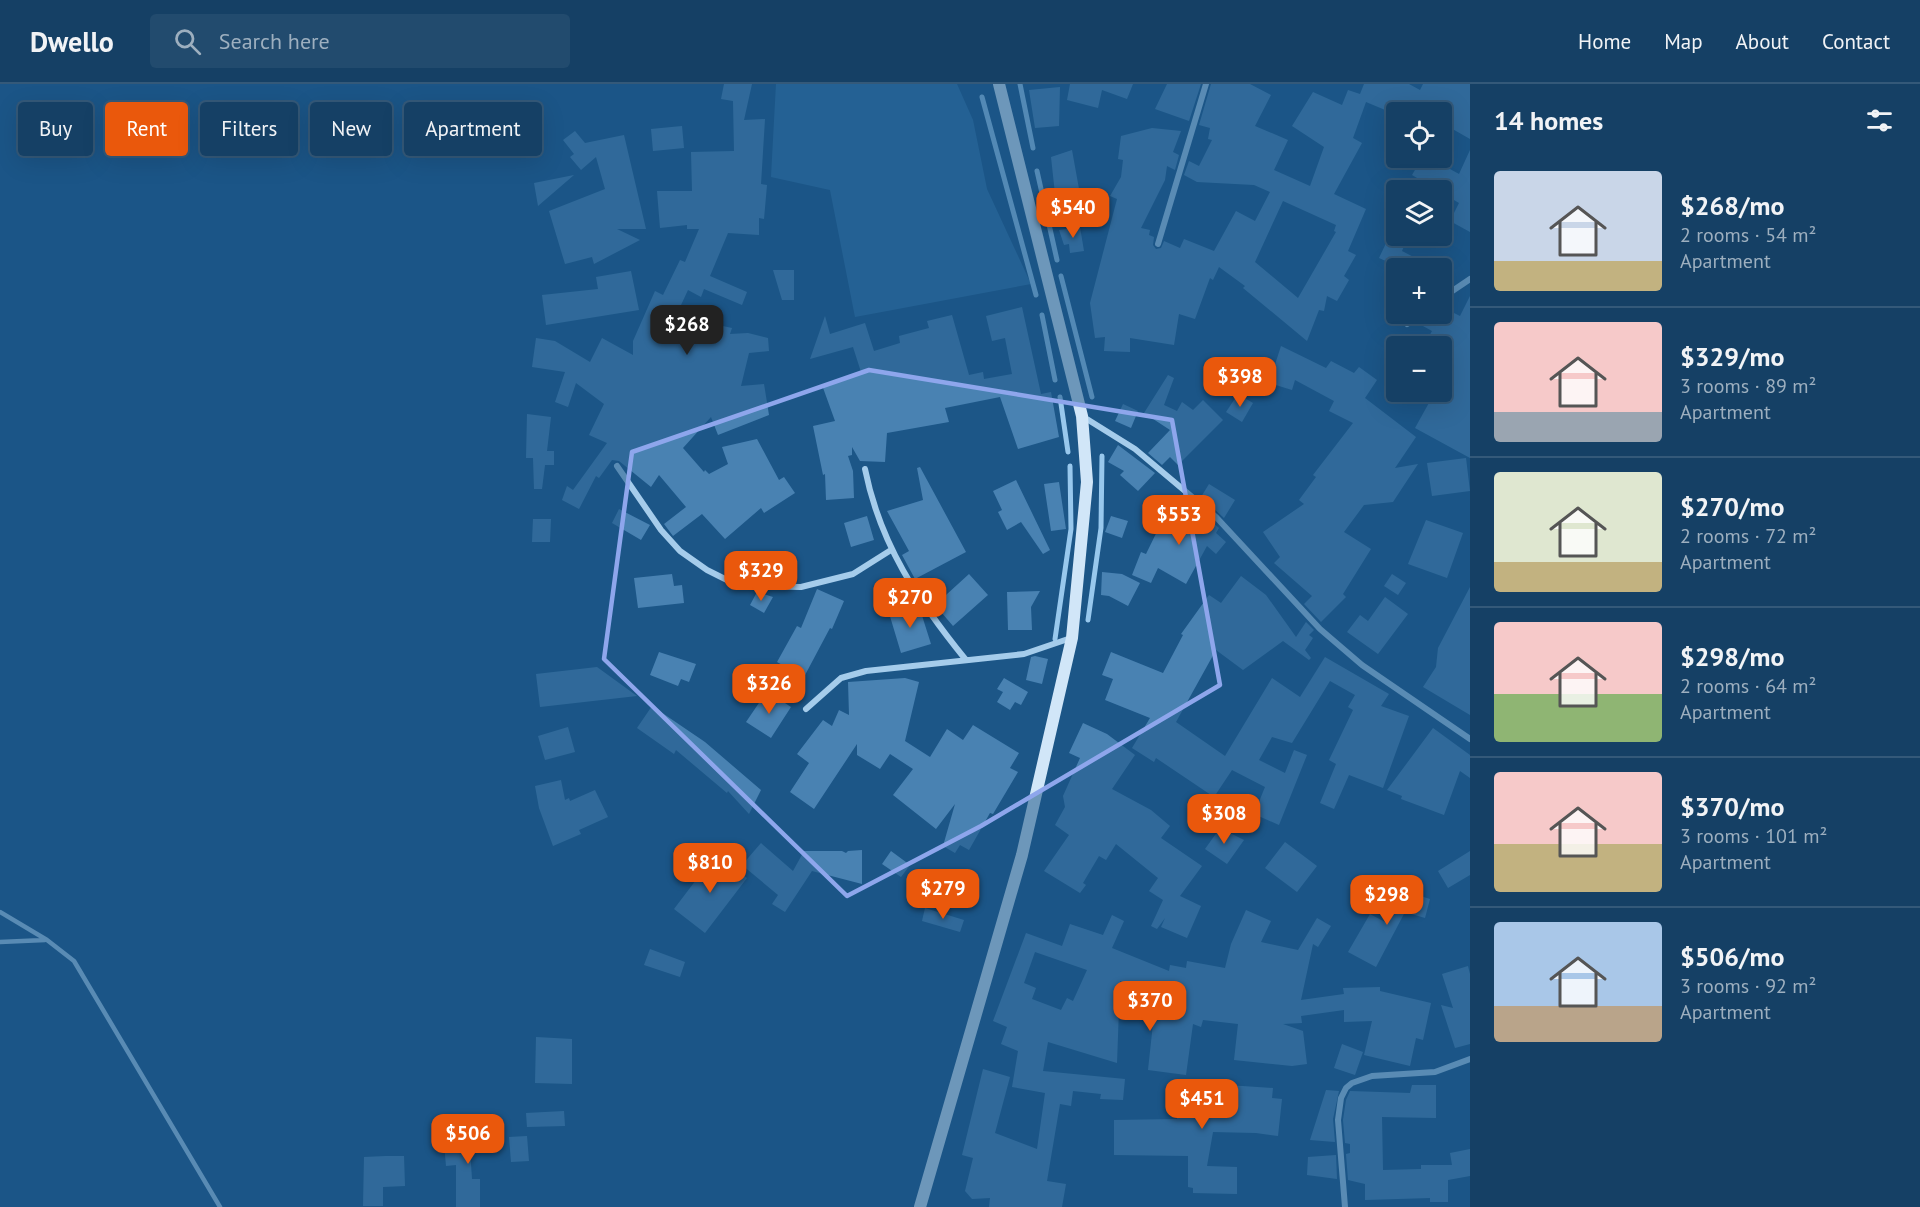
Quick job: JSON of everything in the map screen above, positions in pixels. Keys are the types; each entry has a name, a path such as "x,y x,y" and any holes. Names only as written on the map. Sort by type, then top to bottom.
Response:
{"main road":[{"path":"920,1207 1022,855 1072,638 1087,482 1082,416 999,84"}],"street":[{"path":"1158,244 1206,84"},
{"path":"1452,291 1470,279"},
{"path":"1082,416 1135,449 1216,516 1320,629 1362,665 1470,739"},
{"path":"617,466 661,531 680,551 707,570 739,586 801,587 853,574 891,550"},
{"path":"865,469 882,533 947,637 966,660"},
{"path":"806,709 841,678 866,671 1024,654 1072,638"},
{"path":"1345,1207 1338,1120 1341,1098 1346,1089 1352,1083 1372,1076 1435,1071 1470,1059"}],"lane":[{"path":"0,912 47,940 74,962 220,1207"},
{"path":"0,942 47,940"}],"highlighted area":[{"path":"869,370 1172,420 1220,685 981,826 847,896 604,659 632,452"}],"shaded area":[{"path":"776,84 957,84 973,120 987,189 1031,284 855,317 830,190 771,177"}],"building":[{"path":"724,84 752,84 744,120 765,119 761,184 767,185 764,219 759,218 759,235 728,233 710,276 747,292 742,305 704,289 701,297 688,290 674,320 705,338 709,323 732,328 730,334 748,333 768,338 769,351 749,353 741,386 764,384 769,415 718,435 711,417 683,448 704,472 705,470 709,474 728,464 722,447 757,439 779,480 784,477 795,493 764,513 761,508 725,539 702,514 673,536 664,524 686,507 659,475 651,487 619,461 612,460 599,478 596,476 579,509 562,500 567,486 573,490 607,443 589,435 604,404 576,383 568,407 555,402 565,372 532,367 536,338 555,341 590,362 602,338 633,355 633,341 655,291 663,295 680,260 685,262 699,229 687,229 687,225 660,228 657,191 692,191 691,152 734,151 733,101 721,99"},
{"path":"1070,84 1133,84 1127,99 1102,90 1098,108 1067,100"},
{"path":"1167,84 1201,84 1189,121 1155,109"},
{"path":"1211,84 1250,84 1271,95 1255,126 1288,140 1274,170 1310,186 1324,147 1292,126 1313,92 1342,105 1348,90 1360,94 1364,84 1409,84 1420,90 1423,84 1470,84 1470,139 1452,129 1452,102 1386,102 1386,110 1366,102 1353,138 1362,143 1334,194 1366,209 1348,251 1356,255 1344,276 1349,280 1337,301 1327,296 1324,311 1319,310 1307,341 1243,288 1245,286 1219,267 1213,280 1210,278 1195,319 1179,314 1174,345 1130,338 1130,352 1104,351 1105,337 1095,338 1090,303 1117,199 1110,196 1121,177 1123,160 1118,159 1121,136 1152,128 1181,131 1173,152 1179,155 1175,170 1167,166 1165,180 1141,228 1150,230 1149,235 1154,237 1153,245 1156,249 1161,248 1164,241 1180,248 1184,239 1214,251 1236,211 1255,221 1270,192 1254,185 1197,182 1184,175 1189,161 1199,166 1212,140 1208,139 1210,128 1199,125","holes":["1283,201 1336,225 1334,231 1336,232 1298,298 1255,262"]},
{"path":"1060,87 1059,126 1035,128 1029,90"},
{"path":"682,126 684,148 653,151 651,129"},
{"path":"575,131 585,143 624,135 646,229 617,229 640,240 594,264 592,257 565,264 549,211 605,189 596,157 581,170 570,157 574,154 563,140"},
{"path":"1072,150 1081,200 1056,203 1051,157"},
{"path":"1470,150 1470,232 1452,222 1459,203 1452,199 1452,180 1420,180 1412,175 1416,168 1448,168 1459,174"},
{"path":"574,175 538,206 534,183"},
{"path":"1080,227 1084,251 1070,253 1069,244 1064,245 1059,230"},
{"path":"1386,243 1386,246 1404,246 1402,251 1416,258 1386,258 1386,261 1379,258"},
{"path":"773,270 794,270 794,300 782,300"},
{"path":"631,271 639,310 546,325 542,295 598,289 596,277"},
{"path":"1470,296 1470,458 1415,428 1429,402 1452,402 1452,336 1429,336 1432,331 1423,326 1424,324 1452,324 1452,312 1460,316"},
{"path":"1022,307 1041,394 1051,392 1059,437 1018,449 1000,397 945,408 949,422 887,433 885,462 860,461 852,447 852,455 848,456 853,471 854,498 826,500 825,474 823,475 813,426 835,421 822,385 861,372 853,347 810,359 825,316 830,334 865,323 874,351 900,343 899,336 929,328 927,321 952,315 969,375 983,372 984,379 1012,374 1005,338 992,341 986,316"},
{"path":"1281,346 1326,368 1331,361 1354,373 1359,367 1377,380 1365,398 1416,437 1395,468 1418,464 1393,502 1364,505 1344,532 1371,549 1343,594 1346,597 1321,622 1304,604 1312,596 1274,563 1280,557 1263,532 1304,504 1299,500 1316,477 1313,475 1353,423 1329,411 1334,401 1295,380 1292,390 1269,383"},
{"path":"1168,375 1174,378 1164,405 1177,411 1182,402 1193,410 1203,400 1223,420 1178,465 1170,457 1162,465 1148,453 1170,430 1144,413"},
{"path":"1238,394 1253,403 1242,422 1226,412"},
{"path":"1123,404 1138,411 1131,428 1115,421"},
{"path":"527,414 551,417 547,451 554,451 554,465 545,465 542,489 534,489 533,458 526,458"},
{"path":"1118,445 1155,473 1138,491 1120,475 1124,471 1108,462"},
{"path":"1466,458 1470,491 1432,496 1427,463"},
{"path":"920,467 966,552 915,579 902,555 909,551 887,511 923,500 917,468"},
{"path":"1016,480 1050,550 1043,554 1021,522 1007,530 998,512 1002,510 993,491"},
{"path":"1059,482 1066,529 1051,531 1044,484"},
{"path":"1209,484 1235,500 1224,518 1201,497"},
{"path":"1196,507 1219,528 1216,533 1226,542 1216,554 1207,546 1186,584 1158,568 1151,583 1132,575 1141,552 1146,554 1168,509 1188,519"},
{"path":"619,509 650,525 641,540 612,523"},
{"path":"867,516 874,540 851,547 844,523"},
{"path":"1111,516 1128,521 1122,538 1105,532"},
{"path":"533,519 551,519 550,542 532,542"},
{"path":"1426,520 1463,533 1447,578 1408,564"},
{"path":"1102,572 1122,574 1140,583 1128,606 1109,596 1101,595"},
{"path":"672,574 674,586 682,585 684,603 638,608 634,578"},
{"path":"969,574 988,595 953,626 935,605"},
{"path":"1392,574 1406,583 1398,595 1384,586"},
{"path":"1241,576 1266,595 1296,637 1306,622 1314,630 1309,635 1313,638 1305,650 1311,658 1309,660 1283,641 1243,670 1216,650 1176,722 1225,756 1272,678 1300,697 1325,657 1389,694 1381,706 1409,716 1383,788 1349,775 1334,809 1320,803 1336,764 1329,760 1353,710 1348,707 1355,695 1330,681 1292,743 1272,737 1259,760 1285,773 1294,750 1307,755 1279,825 1254,814 1265,787 1232,770 1214,797 1156,758 1154,762 1132,748 1150,718 1105,700 1113,679 1102,675 1111,652 1163,673 1183,635 1181,634 1209,595 1221,603"},
{"path":"1470,587 1470,715 1423,687 1436,667 1438,648"},
{"path":"817,589 844,601 832,629 830,628 804,677 777,662 797,626 801,628"},
{"path":"1040,591 1031,607 1032,630 1008,630 1007,592"},
{"path":"757,592 773,597 764,613 750,605"},
{"path":"1385,597 1408,614 1378,654 1347,632 1360,615 1368,621"},
{"path":"919,606 931,644 901,653 889,613"},
{"path":"659,652 696,664 689,682 681,679 678,686 650,675"},
{"path":"1031,657 1048,659 1042,684 1026,680"},
{"path":"597,667 637,696 540,707 536,674"},
{"path":"905,678 919,682 905,741 930,757 947,729 963,740 973,725 1019,753 1010,768 1018,772 993,814 990,813 969,850 960,845 955,853 943,846 955,804 936,829 893,795 913,769 890,754 880,769 857,755 857,744 814,809 790,792 809,763 797,754 823,720 832,726 839,710 849,715 848,682"},
{"path":"1004,678 1028,692 1021,705 1015,702 1010,710 997,702 1003,692 997,689"},
{"path":"767,691 791,707 771,738 746,722"},
{"path":"652,706 705,742 761,790 749,814 728,791 727,793 676,750 674,754 637,728"},
{"path":"1083,723 1107,734 1135,755 1112,789 1151,810 1170,826 1161,838 1202,866 1180,896 1201,906 1187,938 1161,927 1165,918 1157,929 1151,926 1163,900 1149,891 1158,878 1116,844 1106,860 1099,856 1083,883 1086,885 1080,893 1044,871 1069,835 1055,825 1065,807 1063,796 1080,758 1069,753"},
{"path":"568,727 575,752 545,760 538,736"},
{"path":"1433,728 1470,755 1470,778 1460,771 1444,815 1401,799 1402,796 1387,790"},
{"path":"561,780 565,800 569,798 570,801 595,790 608,817 579,830 581,834 553,846 539,808 535,786"},
{"path":"1220,828 1244,840 1227,864 1205,849"},
{"path":"1285,842 1317,866 1297,892 1265,868"},
{"path":"761,843 793,871 804,851 842,851 846,853 862,850 862,884 812,871 785,912 772,904 778,895 742,865"},
{"path":"891,851 910,865 901,877 882,864"},
{"path":"1470,851 1470,875 1448,888 1438,871"},
{"path":"715,855 747,878 705,933 674,909"},
{"path":"934,877 949,882 941,907 928,898"},
{"path":"1395,888 1430,899 1425,918 1405,912 1376,967 1348,952 1370,914 1385,922"},
{"path":"925,908 964,920 960,932 922,921"},
{"path":"1246,910 1271,921 1261,942 1298,950 1317,918 1331,926 1318,947 1313,944 1301,1000 1344,994 1343,988 1380,987 1380,991 1431,1003 1423,1040 1416,1038 1410,1066 1364,1055 1372,1021 1344,1022 1344,1010 1301,1016 1302,1023 1283,1024 1303,1031 1307,1064 1292,1066 1234,1060 1238,1024 1203,1020 1201,1027 1193,1024 1186,1075 1148,1070 1156,996 1120,981 1117,1063 1048,1042 1043,1071 1125,1079 1123,1100 1100,1099 1101,1094 1073,1091 1071,1106 1060,1104 1047,1181 1066,1184 1062,1207 989,1207 990,1198 972,1199 965,1191 973,1158 962,1155 983,1069 1010,1077 995,1133 1037,1149 1045,1093 1012,1087 1018,1051 1001,1044 1007,1027 993,1021 1026,933 1062,946 1070,924 1103,935 1112,915 1124,921 1112,948 1169,971 1170,965 1186,968 1187,961 1225,968 1231,944","holes":["1035,952 1087,970 1073,1001 1067,998 1061,1010 1032,999 1036,988 1024,983"]},
{"path":"650,949 685,962 680,977 644,965"},
{"path":"1468,966 1470,1044 1455,1048 1441,1005 1453,1008 1442,974"},
{"path":"536,1037 572,1039 572,1084 535,1083"},
{"path":"1342,1044 1363,1052 1355,1075 1334,1068"},
{"path":"1183,1082 1273,1088 1272,1098 1282,1099 1278,1136 1213,1132 1207,1166 1237,1167 1237,1194 1193,1193 1193,1188 1188,1187 1188,1156 1114,1155 1114,1120 1177,1119"},
{"path":"1412,1085 1436,1085 1436,1118 1382,1117 1383,1170 1421,1169 1421,1165 1452,1165 1450,1153 1470,1149 1470,1176 1448,1180 1448,1202 1430,1202 1430,1198 1365,1200 1365,1184 1348,1180 1346,1154 1350,1153 1350,1144 1345,1143 1343,1120 1346,1100 1350,1091 1410,1093"},
{"path":"1326,1090 1339,1091 1333,1119 1335,1142 1310,1140"},
{"path":"564,1111 565,1126 527,1127 526,1113"},
{"path":"498,1131 499,1147 470,1149 472,1179 480,1179 480,1207 456,1207 456,1165 446,1166 444,1143 456,1142 456,1135"},
{"path":"527,1136 529,1161 511,1162 509,1137"},
{"path":"1336,1155 1337,1179 1307,1175 1308,1157"},
{"path":"404,1156 405,1186 383,1187 383,1206 363,1206 364,1157"}],"waterway":[{"path":"1020,84 1033,148"},
{"path":"982,97 1036,295"},
{"path":"1037,171 1057,260"},
{"path":"1061,276 1092,397"},
{"path":"1042,315 1055,380"},
{"path":"1060,397 1068,452"},
{"path":"1088,620 1101,528 1102,456"},
{"path":"1055,639 1071,529 1070,466"}]}
